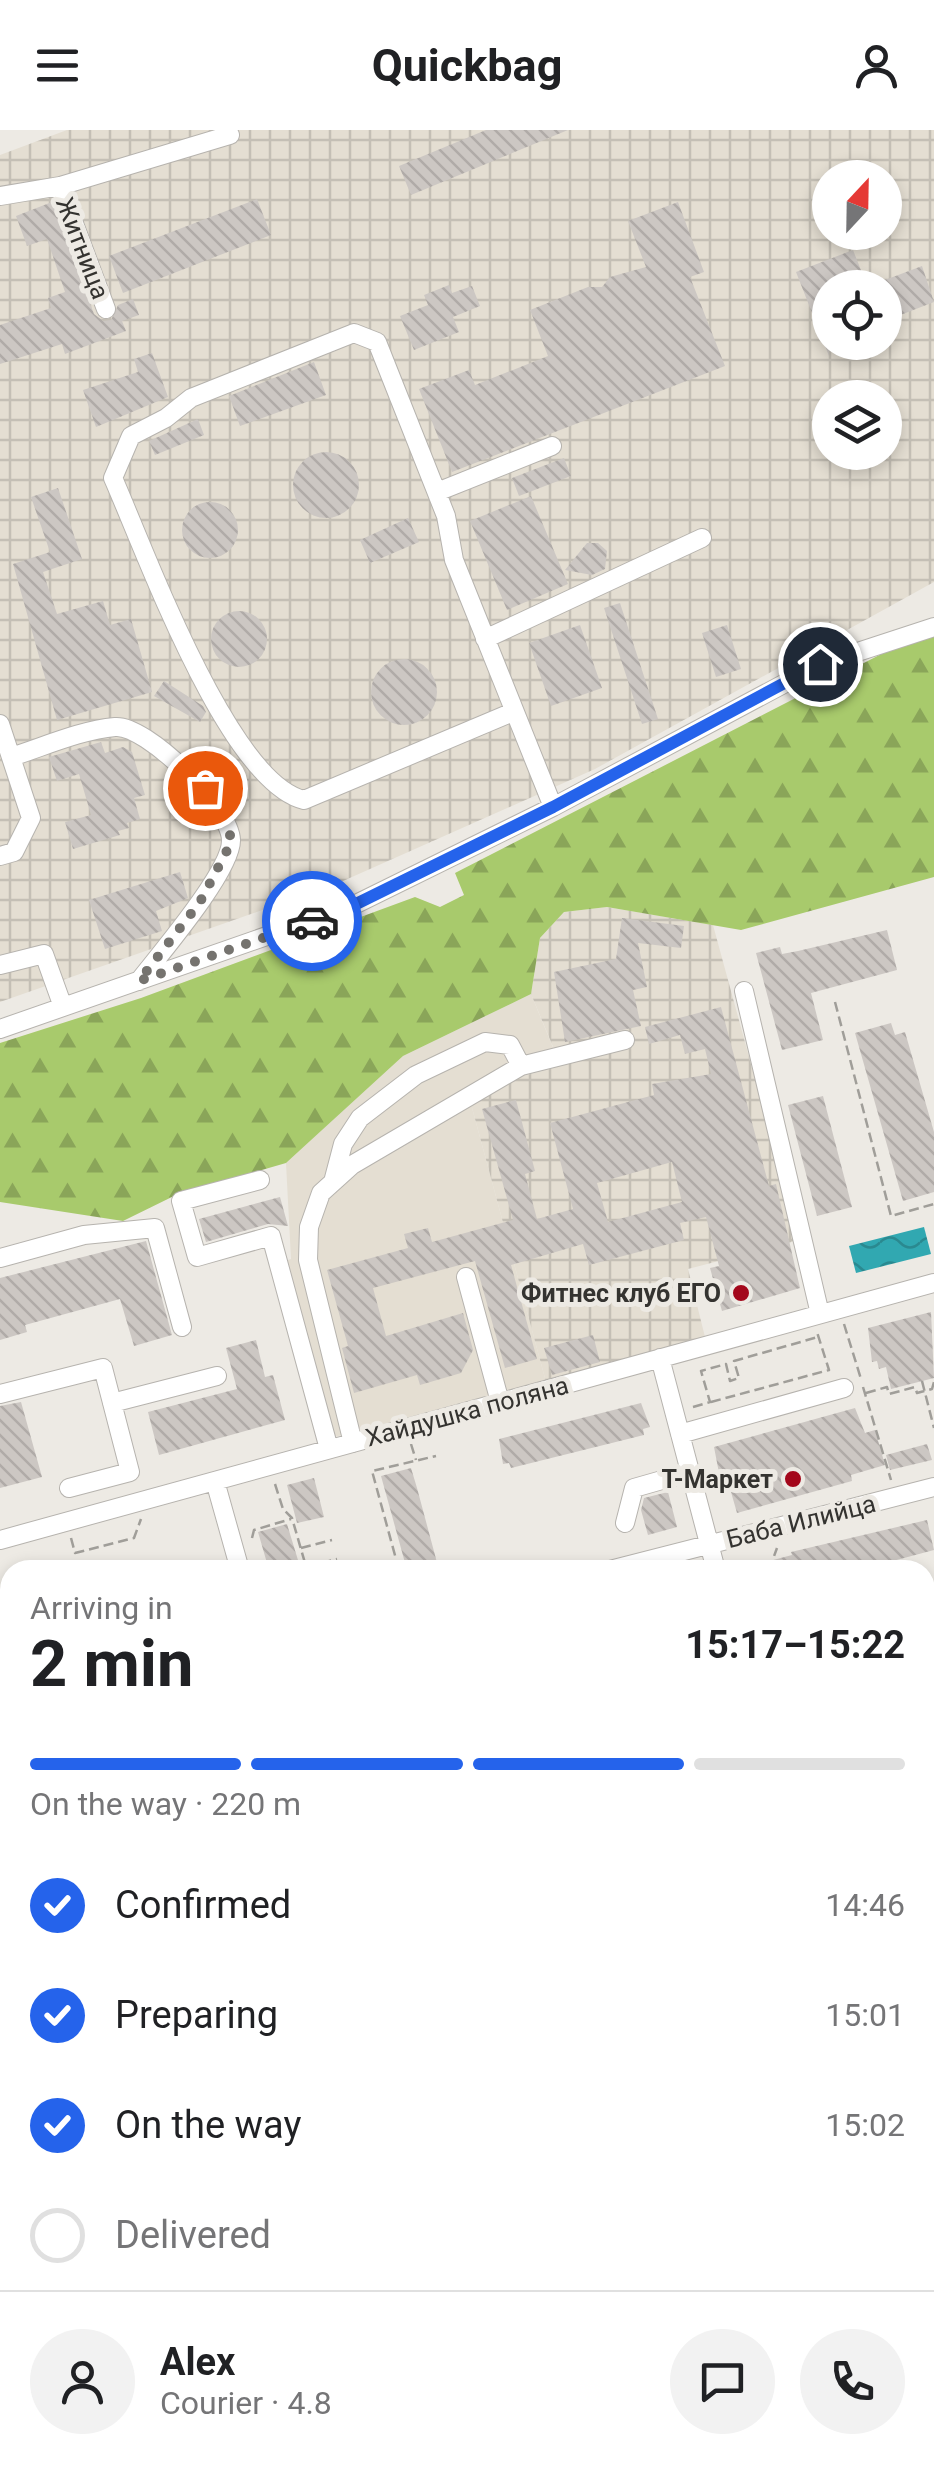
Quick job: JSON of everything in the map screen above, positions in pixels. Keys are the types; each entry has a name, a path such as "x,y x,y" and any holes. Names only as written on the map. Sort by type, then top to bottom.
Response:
{"street":[{"path":"60,186 230,135"},
{"name":"Житница","path":"0,196 60,186 106,309"},
{"path":"513,712 304,800 284,796 218,714 112,478 131,436 166,418 192,398 354,333 377,342 437,492 454,560 553,807"},
{"path":"437,492 552,446"},
{"path":"485,639 702,538"},
{"path":"0,1030 350,907 553,807 820,664 934,626"},
{"path":"0,724 31,818 14,852 0,856"},
{"path":"11,757 118,726 137,734 205,788 222,812 232,841 223,863 139,981"},
{"path":"0,965 44,954 63,1007"},
{"path":"744,991 816,1315"},
{"path":"353,1443 308,1260 321,1193 352,1164 522,1066 625,1040"},
{"path":"333,1182 343,1144 360,1118 416,1075 485,1042 510,1045 522,1066"},
{"path":"260,1180 181,1201 197,1257 272,1236 329,1450"},
{"path":"0,1258 84,1235 155,1228 182,1327"},
{"path":"466,1278 500,1402"},
{"name":"Хайдушка поляна","path":"0,1540 934,1283"},
{"path":"660,1358 713,1560"},
{"path":"0,1394 103,1368 130,1472 69,1488"},
{"path":"112,1403 218,1376"},
{"path":"680,1434 844,1388"},
{"path":"626,1523 634,1488 690,1472"},
{"path":"216,1481 237,1560"},
{"name":"Баба Илийца","path":"650,1560 934,1487"}],"path":[{"path":"834,1002 890,1216 934,1204"},
{"path":"840,1309 886,1460"},
{"path":"674,1412 829,1370 818,1337 816,1315"},
{"path":"710,1402 701,1371 726,1364 730,1381 739,1378 734,1361 818,1337"},
{"path":"922,1381 934,1428"},
{"path":"865,1394 888,1387 890,1394 915,1386 917,1393 932,1389 934,1382"},
{"path":"411,1443 416,1461"},
{"path":"396,1560 372,1471 436,1456"},
{"path":"277,1491 292,1518 304,1560"},
{"path":"254,1530 292,1518"},
{"path":"66,1522 75,1553 134,1538 141,1520"},
{"path":"773,1560 786,1525"},
{"path":"301,1548 332,1540"}],"shaded area":[{"path":"67,130 934,130 934,582 595,769 334,885 0,1002 0,155"},
{"path":"607,907 713,925 799,1240 688,1269 705,1337 546,1382 471,1104 523,1076 561,1066 531,994 540,938 564,912"},
{"path":"531,994 561,1067 523,1076 471,1104 546,1382 319,1441 273,1265 291,1259 286,1163 403,1056"}],"green space":[{"path":"934,627 934,877 741,930 607,907 564,912 540,938 531,994 403,1056 286,1163 178,1194 123,1221 0,1202 0,1043 141,998 415,897 440,907 464,895 455,873"}],"water":[{"path":"924,1227 931,1254 856,1273 849,1246"}],"building":[{"path":"486,130 568,130 411,195 399,166"},
{"path":"257,199 271,235 123,293 109,256"},
{"path":"52,202 94,314 103,321 111,320 118,305 133,299 139,315 122,321 126,331 65,354 62,344 0,364 0,325 51,308 48,298 65,292 47,239 27,246 16,216"},
{"path":"678,202 704,272 690,277 725,366 452,472 419,389 469,370 475,385 548,356 530,310 588,287 602,287 610,277 646,267 628,221"},
{"path":"853,250 861,270 812,270 812,313 796,272"},
{"path":"922,266 934,302 902,314 902,274"},
{"path":"449,285 452,293 472,286 480,306 453,317 459,332 414,350 400,316 428,305 424,295"},
{"path":"152,353 168,397 96,427 83,390 138,372 134,359"},
{"path":"314,362 326,395 240,426 229,396"},
{"path":"198,419 204,435 155,455 149,441"},
{"path":"326,452 349,462 359,485 349,508 326,518 303,508 293,485 303,462"},
{"path":"564,458 571,476 519,496 512,478"},
{"path":"58,488 82,559 43,572 57,614 103,601 110,625 131,619 152,692 57,720 13,564 50,552 31,497"},
{"path":"531,496 568,584 507,610 470,521"},
{"path":"210,502 230,510 238,530 230,550 210,558 190,550 182,530 190,510"},
{"path":"408,518 419,542 370,563 360,540"},
{"path":"587,543 598,543 607,551 605,569 592,575 565,570"},
{"path":"620,603 658,719 642,724 604,608"},
{"path":"239,611 259,619 267,639 259,659 239,667 219,659 211,639 219,619"},
{"path":"580,625 602,688 551,706 529,643"},
{"path":"727,625 741,669 716,677 702,633"},
{"path":"404,659 427,669 437,692 427,715 404,725 381,715 371,692 381,669"},
{"path":"164,681 203,706 206,712 200,722 154,696"},
{"path":"101,742 105,753 123,747 132,752 145,795 134,798 140,819 127,823 129,828 118,831 120,835 73,849 65,822 91,815 79,774 57,781 49,757"},
{"path":"180,872 188,898 156,911 162,931 105,949 89,900"},
{"path":"622,918 684,926 681,948 638,943 647,987 633,990 641,1026 565,1042 554,972 616,959"},
{"path":"887,930 897,970 811,993 823,1040 782,1050 756,953 780,947 782,954"},
{"path":"721,1007 769,1186 776,1184 800,1288 722,1311 710,1268 719,1266 706,1217 680,1223 684,1240 589,1265 583,1244 511,1265 537,1359 505,1368 475,1261 373,1288 386,1336 463,1313 473,1350 461,1373 420,1385 417,1375 354,1393 342,1348 348,1346 327,1270 408,1248 404,1234 428,1228 432,1242 513,1220 482,1109 516,1100 535,1171 525,1174 537,1219 573,1209 550,1123 654,1095 652,1084 711,1074 705,1049 685,1054 680,1035 649,1044 645,1027","holes":["672,1162 682,1202 608,1222 597,1183"]},
{"path":"891,1023 895,1035 905,1032 934,1132 934,1192 903,1201 855,1033"},
{"path":"823,1096 852,1207 817,1216 788,1105"},
{"path":"280,1197 288,1226 268,1224 206,1242 199,1219"},
{"path":"146,1241 172,1335 134,1346 120,1299 25,1325 27,1332 0,1340 0,1278"},
{"path":"931,1312 934,1378 891,1389 886,1367 879,1369 877,1361 872,1362 868,1328"},
{"path":"593,1335 600,1362 552,1375 544,1348"},
{"path":"256,1340 265,1377 273,1375 285,1420 159,1455 148,1412 237,1389 226,1348"},
{"path":"21,1402 42,1477 0,1488 0,1406"},
{"path":"641,1403 650,1427 643,1429 644,1435 511,1468 509,1463 503,1464 499,1439"},
{"path":"855,1408 865,1433 875,1430 885,1465 851,1475 852,1481 737,1513 725,1471 719,1473 714,1447"},
{"path":"927,1444 932,1460 890,1470 886,1455"},
{"path":"411,1468 436,1560 404,1560 381,1476"},
{"path":"314,1478 324,1517 297,1523 287,1485"},
{"path":"668,1492 677,1527 648,1535 641,1510 644,1498"},
{"path":"927,1520 934,1550 896,1560 773,1560 792,1555 791,1552"},
{"path":"287,1524 298,1560 266,1560 258,1532"}],"way so far":[{"path":"205,788 222,812 232,841 200,902 139,981 312,921"}],"place":[{"name":"Фитнес клуб ЕГО","path":"741,1293"},
{"name":"Т-Маркет","path":"793,1479"}],"route":[{"path":"312,921 350,907 553,807 820,664"}]}
